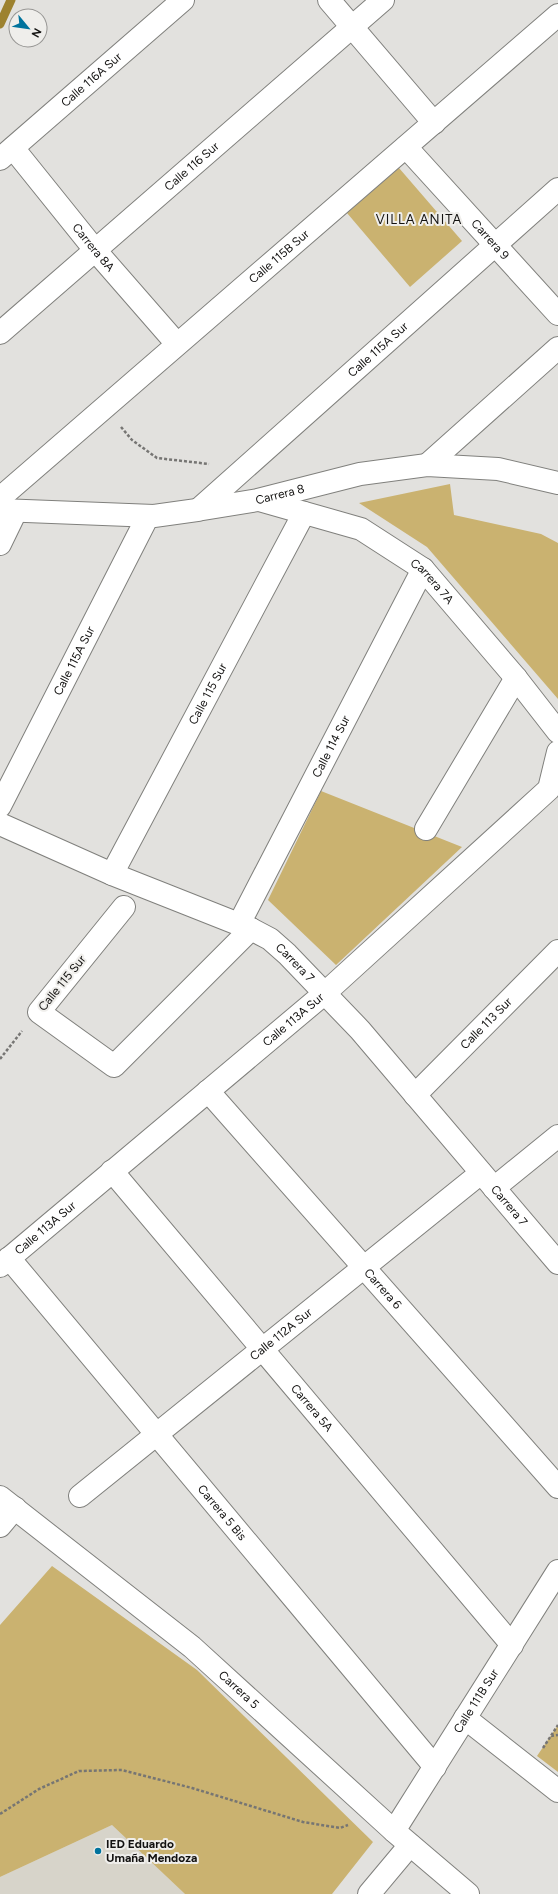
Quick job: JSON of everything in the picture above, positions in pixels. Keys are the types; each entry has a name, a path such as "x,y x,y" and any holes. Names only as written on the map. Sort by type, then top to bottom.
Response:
{"street":[{"name":"Calle 116A Sur","path":"7,154 183,0"},
{"path":"329,0 434,123"},
{"name":"Calle 116 Sur","path":"0,333 383,0"},
{"name":"Calle 115B Sur","path":"0,544 5,506 104,407 558,16"},
{"name":"Carrera 9","path":"406,147 558,314"},
{"name":"Carrera 8A","path":"7,154 95,250 177,344"},
{"name":"Calle 115A Sur","path":"198,510 558,189"},
{"path":"427,465 558,348"},
{"name":"Carrera 8","path":"5,506 148,516 198,510 258,500 360,474 427,465 498,469 558,483"},
{"name":"Carrera 7A","path":"258,500 361,529 422,569 516,678 558,732"},
{"name":"Calle 115 Sur","path":"112,874 304,513"},
{"name":"Calle 115A Sur","path":"0,806 148,516"},
{"name":"Calle 114 Sur","path":"38,1012 114,1066 245,927 422,569"},
{"path":"426,829 516,678"},
{"name":"Calle 113A Sur","path":"5,1262 325,993 549,789 558,752"},
{"name":"Carrera 7","path":"0,824 112,874 245,927 270,939 288,954 360,1030 558,1263"},
{"name":"Calle 115 Sur","path":"38,1012 124,907"},
{"name":"Calle 113 Sur","path":"415,1095 558,952"},
{"name":"Carrera 6","path":"208,1091 558,1487"},
{"name":"Calle 112A Sur","path":"80,1496 364,1267 488,1180 558,1136"},
{"name":"Carrera 5A","path":"112,1171 263,1348 512,1645"},
{"name":"Carrera 5 Bis","path":"5,1262 158,1433 435,1767"},
{"path":"0,1526 7,1503"},
{"name":"Carrera 5","path":"7,1503 192,1647 374,1814 468,1894"},
{"name":"Calle 111B Sur","path":"369,1894 402,1838 435,1767 558,1571"},
{"path":"466,1718 558,1791"}],"path":[{"path":"104,407 132,440 157,458 200,462 215,466 236,476"},
{"name":"Calle 115 Sur","path":"0,1059 38,1012"},
{"path":"550,1736 558,1735"},
{"path":"0,1814 39,1789 79,1771 122,1770 192,1788 303,1822 340,1828 374,1814"}],"shaded area":[{"path":"399,168 462,241 410,287 347,213"},
{"path":"450,484 454,515 541,534 558,543 558,699 427,547 359,503"},
{"path":"321,791 462,847 336,965 268,900"},
{"path":"52,1566 197,1670 373,1842 332,1894 185,1894 112,1825 0,1877 0,1625"},
{"path":"558,1725 558,1772 537,1756"},
{"name":"IED Eduardo Umaña Mendoza","path":"112,1825 185,1894 0,1894 0,1877"}],"waterway":[{"path":"0,24 11,0"}],"place":[{"name":"IED Eduardo Umaña Mendoza","path":"98,1851"}],"district":[{"name":"VILLA ANITA","path":"419,219"}]}
